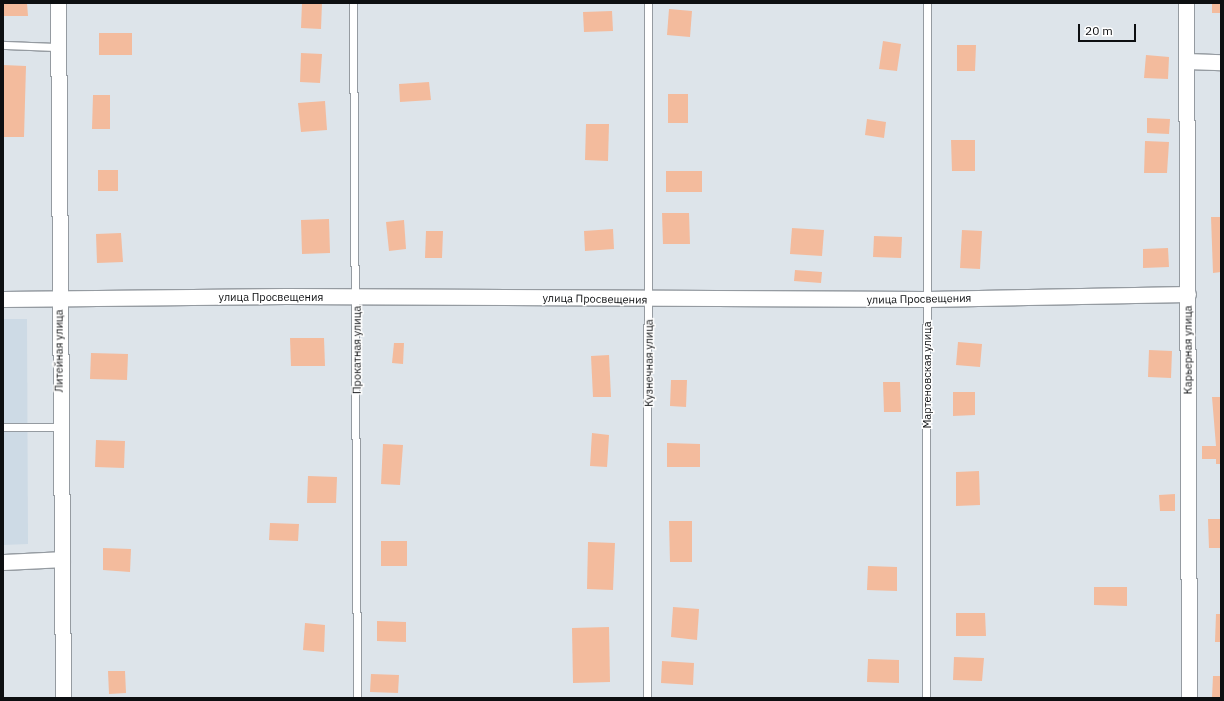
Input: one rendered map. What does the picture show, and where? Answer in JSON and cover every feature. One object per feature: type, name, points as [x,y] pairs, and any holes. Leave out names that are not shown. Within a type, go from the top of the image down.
[{"type":"street","name":"Литейная улица","points":[[58,3],[63,698]]},
{"type":"street","name":"Карьерная улица","points":[[1186,3],[1188,698]]},
{"type":"street","points":[[1187,61],[1221,62]]},
{"type":"street","name":"улица Просвещения","points":[[3,299],[356,297],[650,300],[927,299],[1188,294]]},
{"type":"street","points":[[3,562],[62,560]]},
{"type":"lane","name":"Прокатная улица","points":[[352,3],[356,297],[357,698]]},
{"type":"lane","name":"Кузнечная улица","points":[[647,698],[650,300],[648,3]]},
{"type":"lane","name":"Мартеновская улица","points":[[926,698],[927,3]]},
{"type":"lane","points":[[3,45],[58,47]]},
{"type":"lane","points":[[3,427],[60,428]]},
{"type":"shaded area","points":[[3,319],[27,319],[28,544],[3,545]]},
{"type":"building","points":[[3,3],[27,3],[28,16],[3,16]]},
{"type":"building","points":[[302,3],[322,3],[321,29],[301,28]]},
{"type":"building","points":[[1212,3],[1221,3],[1221,13],[1212,13]]},
{"type":"building","points":[[669,9],[692,11],[690,37],[667,35]]},
{"type":"building","points":[[612,11],[613,31],[584,32],[583,12]]},
{"type":"building","points":[[99,33],[132,33],[132,55],[99,55]]},
{"type":"building","points":[[883,41],[901,44],[897,71],[879,69]]},
{"type":"building","points":[[957,45],[976,45],[975,71],[957,71]]},
{"type":"building","points":[[301,53],[322,54],[320,83],[300,82]]},
{"type":"building","points":[[1146,55],[1169,57],[1168,79],[1144,78]]},
{"type":"building","points":[[3,65],[26,66],[24,137],[3,137]]},
{"type":"building","points":[[429,82],[431,100],[400,102],[399,84]]},
{"type":"building","points":[[668,94],[688,94],[688,123],[668,123]]},
{"type":"building","points":[[93,95],[110,95],[110,129],[92,129]]},
{"type":"building","points":[[325,101],[327,130],[301,132],[298,103]]},
{"type":"building","points":[[1147,118],[1170,119],[1169,134],[1147,133]]},
{"type":"building","points":[[867,119],[886,122],[884,138],[865,135]]},
{"type":"building","points":[[586,124],[609,124],[608,161],[585,160]]},
{"type":"building","points":[[951,140],[975,140],[975,171],[952,171]]},
{"type":"building","points":[[1145,141],[1169,142],[1167,173],[1144,173]]},
{"type":"building","points":[[98,170],[118,170],[118,191],[98,191]]},
{"type":"building","points":[[666,171],[702,171],[702,192],[666,192]]},
{"type":"building","points":[[662,213],[689,213],[690,244],[663,244]]},
{"type":"building","points":[[1211,217],[1221,217],[1221,272],[1213,273]]},
{"type":"building","points":[[329,219],[330,253],[302,254],[301,220]]},
{"type":"building","points":[[404,220],[406,249],[389,251],[386,222]]},
{"type":"building","points":[[792,228],[824,230],[822,256],[790,254]]},
{"type":"building","points":[[613,229],[614,249],[585,251],[584,231]]},
{"type":"building","points":[[962,230],[982,231],[980,269],[960,268]]},
{"type":"building","points":[[426,231],[443,231],[442,258],[425,258]]},
{"type":"building","points":[[121,233],[123,262],[97,263],[96,234]]},
{"type":"building","points":[[874,236],[902,237],[901,258],[873,257]]},
{"type":"building","points":[[1168,248],[1169,267],[1143,268],[1143,249]]},
{"type":"building","points":[[795,270],[822,272],[821,283],[794,281]]},
{"type":"building","points":[[290,338],[324,338],[325,366],[291,366]]},
{"type":"building","points":[[958,342],[982,344],[980,367],[956,365]]},
{"type":"building","points":[[394,343],[404,343],[403,364],[392,363]]},
{"type":"building","points":[[1149,350],[1172,351],[1171,378],[1148,377]]},
{"type":"building","points":[[91,353],[128,354],[127,380],[90,379]]},
{"type":"building","points":[[609,355],[611,397],[593,397],[591,356]]},
{"type":"building","points":[[671,380],[687,380],[686,407],[670,406]]},
{"type":"building","points":[[883,382],[900,382],[901,412],[884,412]]},
{"type":"building","points":[[953,392],[975,392],[975,415],[953,416]]},
{"type":"building","points":[[1212,397],[1221,397],[1221,464],[1216,464],[1216,459],[1202,459],[1202,446],[1216,446]]},
{"type":"building","points":[[592,433],[609,435],[607,467],[590,466]]},
{"type":"building","points":[[96,440],[125,441],[124,468],[95,467]]},
{"type":"building","points":[[667,443],[700,444],[700,467],[667,467]]},
{"type":"building","points":[[383,444],[403,445],[400,485],[381,484]]},
{"type":"building","points":[[979,471],[980,505],[956,506],[956,472]]},
{"type":"building","points":[[308,476],[337,477],[336,503],[307,503]]},
{"type":"building","points":[[1175,494],[1175,511],[1160,511],[1159,495]]},
{"type":"building","points":[[1208,519],[1221,519],[1221,548],[1209,548]]},
{"type":"building","points":[[669,521],[692,521],[692,562],[670,562]]},
{"type":"building","points":[[270,523],[299,524],[298,541],[269,540]]},
{"type":"building","points":[[381,541],[407,541],[407,566],[381,566]]},
{"type":"building","points":[[588,542],[615,543],[613,590],[587,589]]},
{"type":"building","points":[[103,548],[131,549],[130,572],[103,570]]},
{"type":"building","points":[[868,566],[897,567],[897,591],[867,590]]},
{"type":"building","points":[[1094,587],[1127,587],[1127,606],[1094,605]]},
{"type":"building","points":[[673,607],[699,609],[697,640],[671,637]]},
{"type":"building","points":[[956,613],[985,613],[986,636],[956,636]]},
{"type":"building","points":[[1216,614],[1221,614],[1221,642],[1215,642]]},
{"type":"building","points":[[377,621],[406,622],[406,642],[377,641]]},
{"type":"building","points":[[305,623],[325,625],[324,652],[303,650]]},
{"type":"building","points":[[609,627],[610,682],[573,683],[572,628]]},
{"type":"building","points":[[954,657],[984,658],[982,681],[953,680]]},
{"type":"building","points":[[868,659],[899,660],[899,683],[867,682]]},
{"type":"building","points":[[662,661],[694,663],[693,685],[661,683]]},
{"type":"building","points":[[108,671],[125,671],[126,693],[109,694]]},
{"type":"building","points":[[371,674],[399,675],[398,693],[370,692]]},
{"type":"building","points":[[1213,676],[1221,676],[1221,698],[1212,698]]}]
